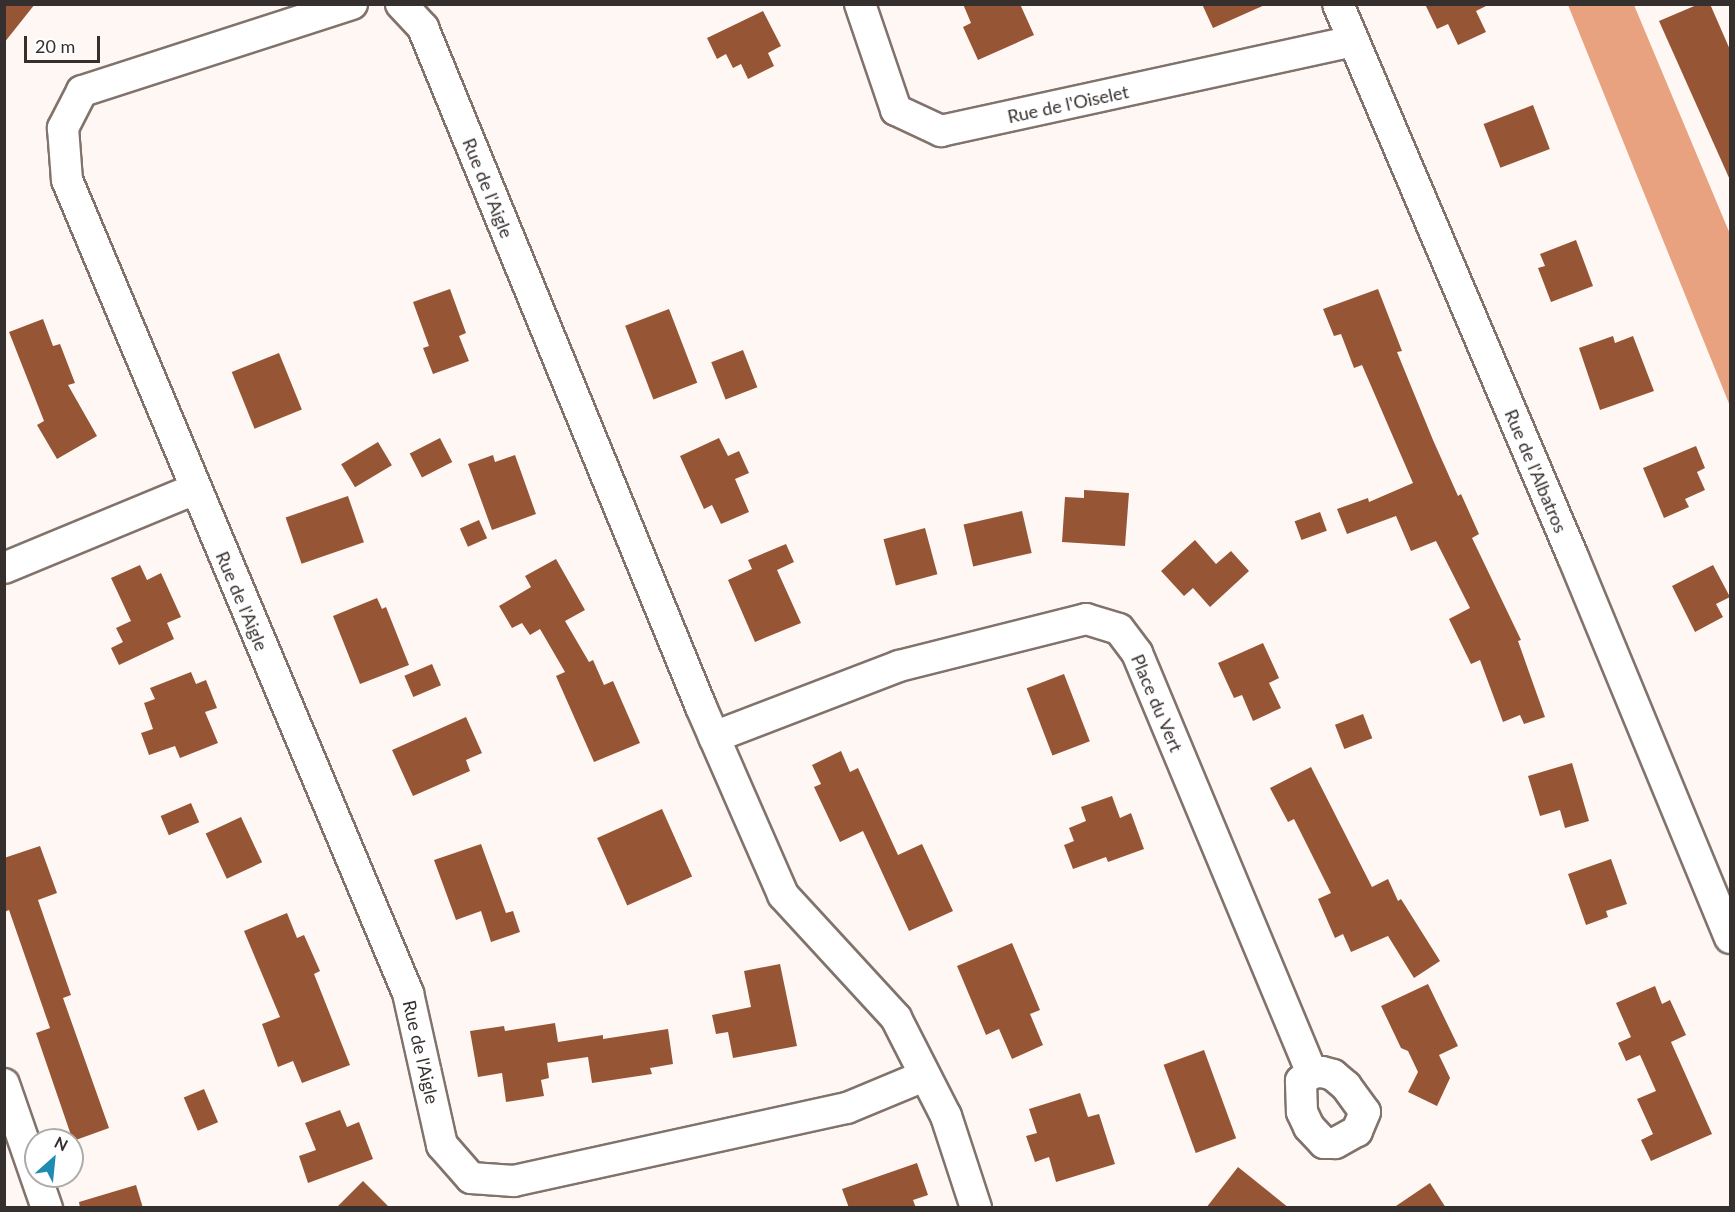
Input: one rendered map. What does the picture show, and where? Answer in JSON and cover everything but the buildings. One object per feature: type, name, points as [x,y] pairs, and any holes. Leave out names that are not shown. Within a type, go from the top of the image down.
[{"type":"street","name":"Rue de l'Aigle","points":[[352,4],[82,91],[63,128],[67,180],[408,993],[442,1145],[471,1179],[514,1181],[847,1108],[924,1076]]},
{"type":"street","name":"Rue de l'Aigle","points":[[401,4],[423,28],[714,737],[783,895],[896,1018],[946,1116],[976,1208]]},
{"type":"street","name":"Rue de l'Oiselet","points":[[860,4],[896,110],[941,131],[1353,41]]},
{"type":"street","name":"Rue de l'Albatros","points":[[1338,4],[1573,557],[1731,938]]},
{"type":"street","points":[[4,568],[195,489]]},
{"type":"street","name":"Place du Vert","points":[[714,737],[899,666],[1086,620],[1119,629],[1137,653],[1312,1073]]},
{"type":"street","points":[[4,1084],[47,1208]]},
{"type":"shaded area","points":[[1568,5],[1634,5],[1730,234],[1730,406]]}]
